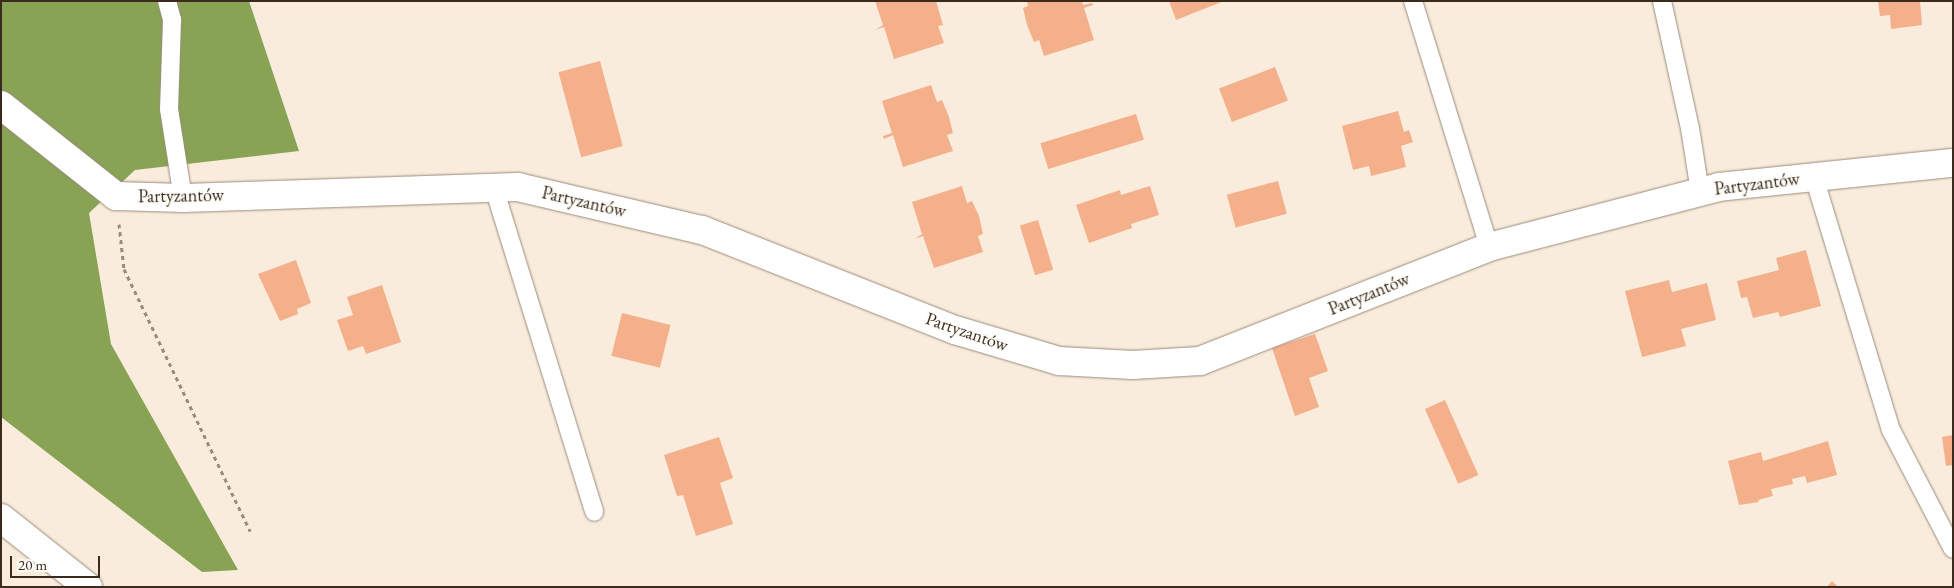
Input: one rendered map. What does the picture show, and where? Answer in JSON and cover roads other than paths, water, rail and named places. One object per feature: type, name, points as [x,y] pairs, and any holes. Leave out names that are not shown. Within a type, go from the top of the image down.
[{"type":"street","name":"Partyzantów","points":[[1,105],[116,196],[183,198],[518,187],[702,230],[955,330],[1059,361],[1133,365],[1200,361],[1489,247],[1700,192],[1814,177],[1953,163]]},
{"type":"street","points":[[1,518],[88,587]]},
{"type":"lane","points":[[167,1],[172,20],[169,109],[183,198]]},
{"type":"lane","points":[[1414,1],[1489,247]]},
{"type":"lane","points":[[1662,1],[1690,128],[1700,192]]},
{"type":"lane","points":[[1814,177],[1891,430],[1953,549]]},
{"type":"lane","points":[[494,188],[594,512]]}]
